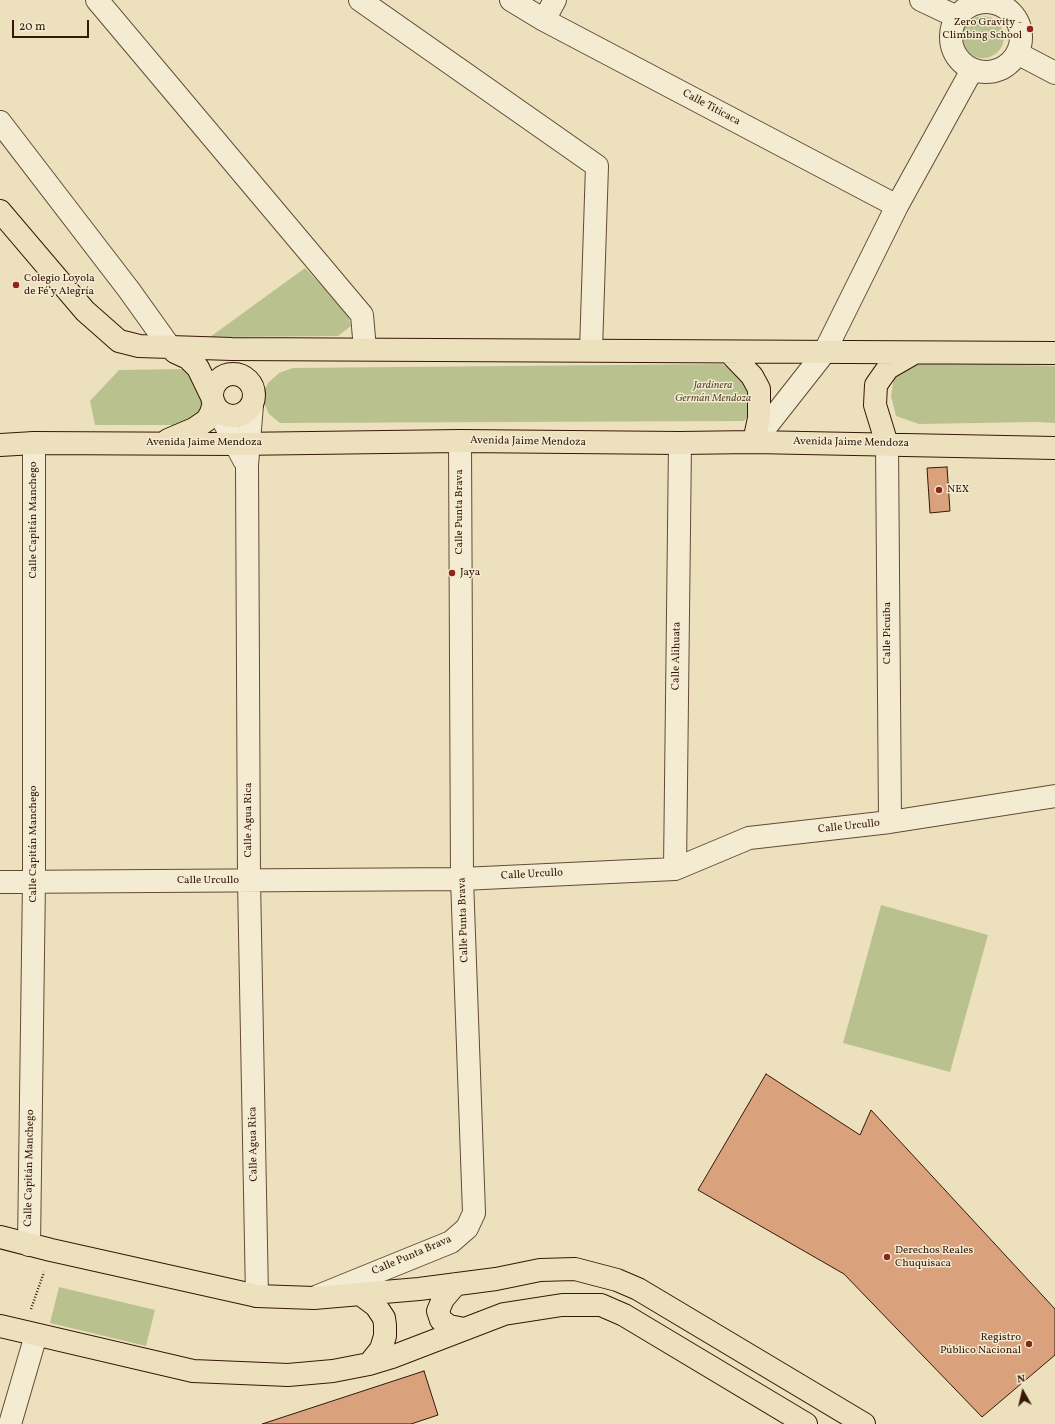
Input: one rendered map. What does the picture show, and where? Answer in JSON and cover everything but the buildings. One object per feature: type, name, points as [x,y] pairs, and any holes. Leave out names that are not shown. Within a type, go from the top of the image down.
[{"type":"main road","points":[[0,211],[85,311],[119,341],[139,346],[168,346],[243,382]]},
{"type":"main road","points":[[168,346],[175,352],[188,358],[198,368],[214,403],[222,413],[235,416],[243,382]]},
{"type":"main road","points":[[160,444],[194,429],[207,420],[214,403],[213,389],[216,383],[243,382],[295,349],[591,350],[824,353],[1055,353]]},
{"type":"main road","points":[[729,352],[752,376],[760,389],[759,418],[754,442]]},
{"type":"main road","points":[[887,444],[875,406],[876,385],[888,368],[915,352]]},
{"type":"main road","name":"Avenida Jaime Mendoza","points":[[0,445],[34,443],[194,444],[240,446],[460,441],[680,443],[754,442],[1055,448]]},
{"type":"main road","points":[[0,1237],[29,1245],[257,1296],[314,1298],[386,1292],[456,1284],[540,1270],[576,1269],[617,1280],[638,1289],[841,1416],[864,1424]]},
{"type":"main road","points":[[456,1284],[443,1299],[438,1311],[441,1320],[449,1326],[464,1329]]},
{"type":"main road","points":[[624,1315],[634,1317],[643,1312],[646,1307],[645,1297],[638,1289]]},
{"type":"main road","points":[[360,1294],[376,1306],[384,1318],[385,1336],[381,1349],[369,1364]]},
{"type":"main road","points":[[0,1326],[29,1334],[193,1370],[288,1375],[333,1371],[369,1364],[392,1357],[504,1314],[562,1305],[601,1305],[624,1315],[806,1424]]},
{"type":"main road","points":[[816,1424],[817,1414],[820,1410],[828,1406],[841,1416]]},
{"type":"street","points":[[97,0],[362,315],[365,349]]},
{"type":"street","points":[[360,0],[597,166],[591,350]]},
{"type":"street","name":"Calle Titicaca","points":[[511,0],[544,20],[897,206]]},
{"type":"street","points":[[544,20],[554,0]]},
{"type":"street","points":[[921,0],[957,17]]},
{"type":"street","points":[[984,2],[1007,4],[1018,23],[1021,43],[1018,53],[1011,62],[1003,68],[993,72],[972,70],[963,65],[956,57],[950,37],[952,27],[957,17],[964,9],[984,2]]},
{"type":"street","points":[[1018,53],[1055,73]]},
{"type":"street","points":[[754,442],[824,353],[897,206],[972,70]]},
{"type":"street","points":[[0,122],[128,290],[168,346]]},
{"type":"street","name":"Calle Agua Rica","points":[[243,382],[240,446],[257,1296]]},
{"type":"street","name":"Calle Agua Rica","points":[[214,403],[240,446]]},
{"type":"street","name":"Calle Punta Brava","points":[[314,1298],[451,1242],[467,1228],[474,1212],[462,879],[460,441]]},
{"type":"street","name":"Calle Capitán Manchego","points":[[29,1245],[34,881],[34,443]]},
{"type":"street","name":"Calle Alihuata","points":[[675,869],[680,443]]},
{"type":"street","name":"Calle Picuiba","points":[[887,444],[890,822]]},
{"type":"street","name":"Calle Urcullo","points":[[0,882],[462,879],[675,869],[749,838],[890,822],[1055,796]]},
{"type":"street","points":[[402,1261],[398,1273],[401,1281],[419,1289]]},
{"type":"street","points":[[384,1318],[386,1292],[390,1279],[402,1261]]},
{"type":"street","points":[[10,1424],[29,1334]]},
{"type":"path","points":[[29,1334],[51,1250]]},
{"type":"green space","points":[[979,16],[987,16],[995,19],[1001,25],[1004,37],[1001,49],[995,55],[987,58],[979,58],[971,55],[965,49],[962,41],[962,33],[965,25],[971,19]]},
{"type":"green space","points":[[305,268],[347,312],[351,326],[338,336],[210,337]]},
{"type":"green space","points":[[928,362],[1055,366],[1055,423],[919,424],[896,416],[891,396],[894,377],[908,366]]},
{"type":"green space","name":"Jardinera Germán Mendoza","points":[[722,364],[740,375],[751,388],[753,409],[744,421],[280,423],[269,414],[265,405],[264,392],[268,383],[279,373],[293,368]]},
{"type":"green space","points":[[184,369],[200,380],[204,407],[197,417],[185,425],[95,425],[90,401],[119,370]]},
{"type":"green space","points":[[881,905],[988,935],[950,1072],[843,1043]]},
{"type":"green space","points":[[59,1287],[155,1310],[146,1346],[50,1323]]},
{"type":"place","name":"Zero Gravity - Climbing School","points":[[1030,29]]},
{"type":"place","name":"Colegio Loyola de Fé y Alegría","points":[[16,285]]},
{"type":"place","name":"NEX","points":[[939,490]]},
{"type":"place","name":"Jaya","points":[[452,573]]},
{"type":"place","name":"Derechos Reales Chuquisaca","points":[[887,1257]]},
{"type":"place","name":"Registro Público Nacional","points":[[1029,1344]]}]
